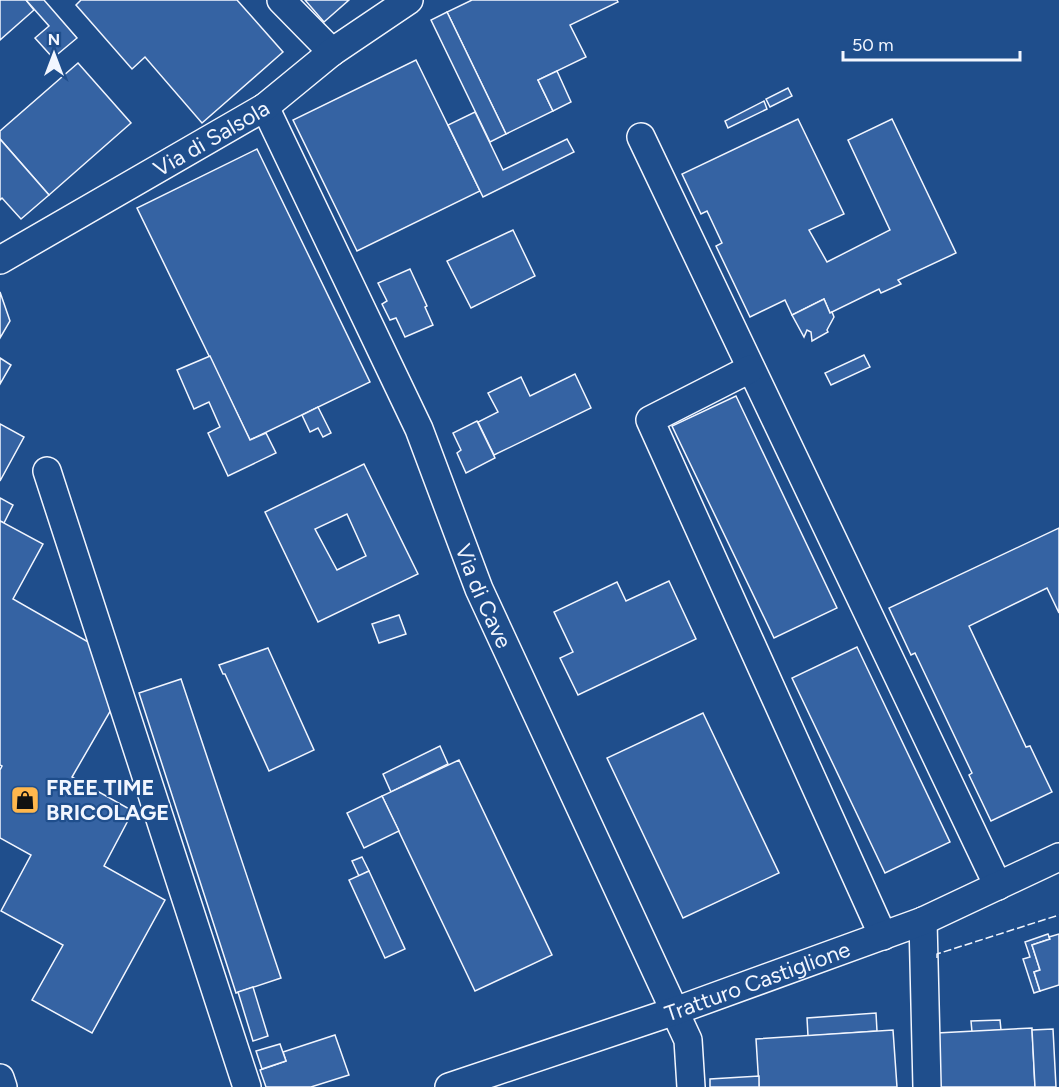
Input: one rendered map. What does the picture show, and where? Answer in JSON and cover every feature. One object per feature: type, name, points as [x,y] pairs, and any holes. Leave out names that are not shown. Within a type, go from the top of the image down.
[{"type":"street","points":[[281,0],[332,52]]},
{"type":"street","name":"Via di Salsola","points":[[1,258],[265,106],[332,52],[409,0]]},
{"type":"street","name":"Via di Cave","points":[[265,106],[419,429],[479,589],[688,1040],[691,1087]]},
{"type":"street","points":[[641,137],[998,886]]},
{"type":"street","points":[[750,369],[650,420],[883,936]]},
{"type":"street","points":[[48,471],[247,1087]]},
{"type":"street","name":"Tratturo Castiglione","points":[[449,1087],[675,1011],[923,921],[1059,857]]},
{"type":"street","points":[[923,921],[927,1087]]},
{"type":"street","points":[[0,1078],[3,1087]]},
{"type":"building","points":[[0,0],[26,0],[34,10],[0,40]]},
{"type":"building","points":[[26,0],[44,0],[77,38],[53,58],[35,38],[49,26]]},
{"type":"building","points":[[81,0],[237,0],[283,52],[202,123],[145,57],[132,69],[76,5]]},
{"type":"building","points":[[305,0],[349,0],[324,22]]},
{"type":"building","points":[[472,0],[617,0],[618,2],[570,25],[586,57],[538,80],[553,111],[506,134],[447,12]]},
{"type":"building","points":[[447,12],[506,134],[490,142],[431,20]]},
{"type":"building","points":[[416,60],[480,191],[357,251],[293,120]]},
{"type":"building","points":[[78,63],[131,123],[49,195],[0,139],[0,131]]},
{"type":"building","points":[[557,71],[571,102],[553,111],[538,80]]},
{"type":"building","points":[[788,88],[792,96],[770,107],[766,99]]},
{"type":"building","points":[[764,101],[767,109],[728,128],[725,121]]},
{"type":"building","points":[[475,112],[503,170],[567,139],[574,152],[483,197],[448,125]]},
{"type":"building","points":[[798,119],[844,214],[809,230],[827,262],[890,230],[848,140],[892,119],[956,253],[898,280],[901,284],[881,293],[879,289],[830,313],[824,299],[792,315],[785,300],[750,317],[716,246],[722,243],[707,211],[701,214],[682,174]]},
{"type":"building","points":[[0,139],[49,195],[21,219],[2,198],[0,200]]},
{"type":"building","points":[[257,149],[370,382],[250,440],[137,208]]},
{"type":"building","points":[[513,230],[535,276],[471,308],[447,261]]},
{"type":"building","points":[[410,269],[433,325],[405,337],[396,318],[390,320],[382,304],[387,301],[378,283]]},
{"type":"building","points":[[0,292],[10,321],[0,338]]},
{"type":"building","points":[[824,299],[834,317],[828,332],[812,341],[811,332],[807,330],[804,337],[792,315]]},
{"type":"building","points":[[864,355],[870,367],[831,385],[825,373]]},
{"type":"building","points":[[210,356],[250,440],[266,433],[276,453],[228,476],[208,433],[220,427],[209,402],[194,409],[177,370]]},
{"type":"building","points":[[0,358],[11,365],[0,384]]},
{"type":"building","points":[[575,374],[591,408],[494,455],[478,422],[498,412],[488,393],[521,377],[530,396]]},
{"type":"building","points":[[736,396],[837,608],[774,638],[672,426]]},
{"type":"building","points":[[318,407],[331,433],[323,437],[318,428],[310,432],[302,415]]},
{"type":"building","points":[[477,421],[495,458],[466,473],[457,453],[461,450],[453,433]]},
{"type":"building","points":[[0,424],[24,437],[0,481]]},
{"type":"building","points":[[364,464],[418,574],[318,622],[265,512]],"holes":[[[347,514],[366,556],[337,570],[315,529]]]},
{"type":"building","points":[[0,498],[13,505],[4,523],[0,521]]},
{"type":"building","points":[[0,521],[43,544],[13,599],[97,647],[115,703],[72,777],[133,811],[104,866],[165,900],[92,1033],[32,1000],[63,945],[1,911],[31,855],[0,838],[0,770],[2,766],[0,765]]},
{"type":"building","points":[[1059,528],[1059,613],[1047,588],[969,626],[1026,747],[1030,746],[1052,792],[991,821],[969,775],[972,773],[915,653],[911,655],[889,608]]},
{"type":"building","points":[[669,581],[696,639],[578,695],[560,658],[573,652],[554,612],[617,582],[626,601]]},
{"type":"building","points":[[399,615],[406,634],[379,643],[372,624]]},
{"type":"building","points":[[857,647],[950,842],[885,873],[792,678]]},
{"type":"building","points":[[268,648],[314,750],[269,771],[219,665]]},
{"type":"building","points":[[181,679],[281,978],[236,993],[139,693]]},
{"type":"building","points":[[703,713],[779,873],[683,918],[607,758]]},
{"type":"building","points":[[440,746],[448,764],[391,792],[383,774]]},
{"type":"building","points":[[459,760],[552,955],[475,991],[382,796]]},
{"type":"building","points":[[382,796],[399,831],[364,848],[347,813]]},
{"type":"building","points":[[362,857],[369,871],[359,876],[352,861]]},
{"type":"building","points":[[369,871],[405,949],[385,958],[349,880]]},
{"type":"building","points":[[1048,934],[1050,939],[1032,945],[1040,970],[1034,972],[1040,991],[1034,993],[1023,959],[1030,957],[1025,942]]},
{"type":"building","points":[[1059,934],[1059,985],[1040,991],[1034,972],[1040,970],[1032,945]]},
{"type":"building","points":[[253,987],[268,1036],[253,1041],[238,992]]},
{"type":"building","points":[[876,1013],[877,1031],[808,1036],[807,1018]]},
{"type":"building","points":[[1000,1020],[1001,1030],[972,1032],[971,1021]]},
{"type":"building","points":[[1032,1028],[1035,1087],[939,1087],[937,1033]]},
{"type":"building","points":[[1053,1029],[1056,1087],[1035,1087],[1032,1030]]},
{"type":"building","points":[[893,1030],[897,1087],[759,1087],[756,1039]]},
{"type":"building","points":[[335,1035],[349,1075],[311,1087],[266,1087],[260,1070],[286,1061],[283,1052]]},
{"type":"building","points":[[280,1044],[286,1061],[262,1069],[256,1051]]},
{"type":"building","points":[[759,1076],[759,1087],[710,1087],[710,1079]]},
{"type":"fence","points":[[937,958],[937,954],[1059,915]]},
{"type":"place","name":"FREE TIME BRICOLAGE","points":[[25,800]]}]
